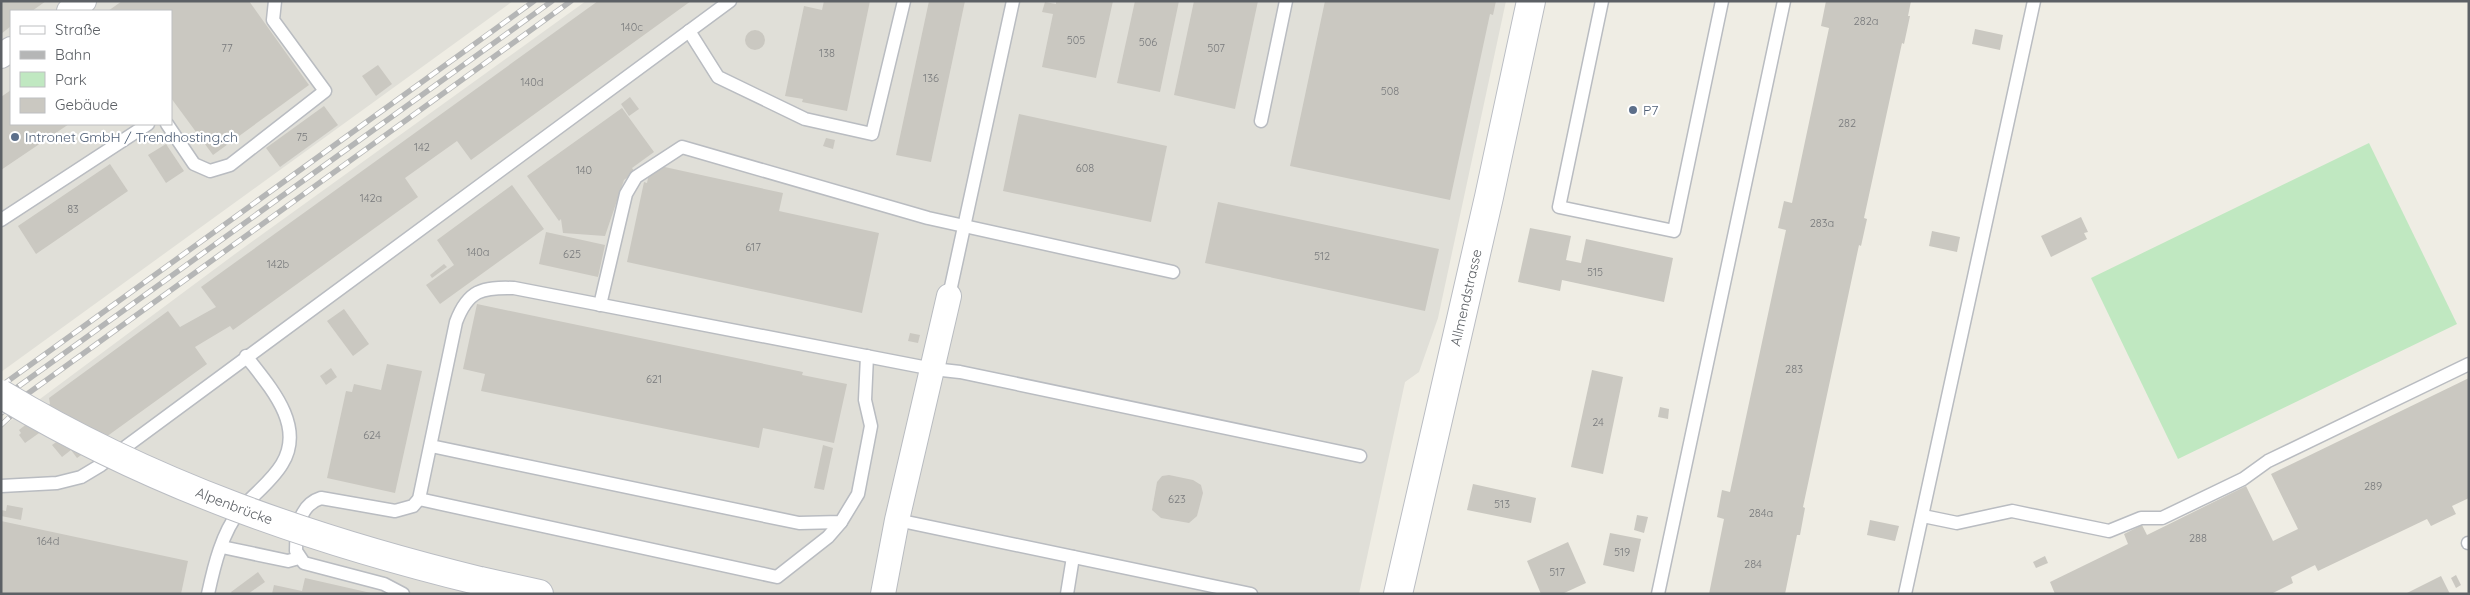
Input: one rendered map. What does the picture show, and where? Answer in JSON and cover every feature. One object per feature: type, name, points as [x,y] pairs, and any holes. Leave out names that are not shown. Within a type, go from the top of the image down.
[{"type":"main road","name":"Allmendstrasse","points":[[1398,594],[1489,198],[1531,1]]},
{"type":"main road","name":"Alpenbrücke","points":[[1,394],[112,454],[226,505],[372,553],[539,594]]},
{"type":"street","points":[[70,10],[84,1]]},
{"type":"street","points":[[884,594],[897,520],[949,296]]},
{"type":"lane","points":[[167,125],[194,164],[210,171],[230,165],[325,91],[273,20],[275,1]]},
{"type":"lane","points":[[1,486],[57,483],[81,477],[730,1]]},
{"type":"lane","points":[[688,31],[718,76],[804,119],[872,134],[904,1]]},
{"type":"lane","points":[[949,296],[1013,1]]},
{"type":"lane","points":[[1260,121],[1286,1]]},
{"type":"lane","points":[[1602,1],[1559,206],[1674,231],[1722,1]]},
{"type":"lane","points":[[1658,594],[1784,1]]},
{"type":"lane","points":[[1906,594],[2034,1]]},
{"type":"lane","points":[[1,220],[146,125]]},
{"type":"lane","points":[[600,304],[626,194],[636,177],[682,147],[928,218],[1174,272]]},
{"type":"lane","points":[[402,594],[384,584],[304,563],[299,558],[296,539],[302,511],[312,501],[321,498],[332,498],[396,511],[413,506],[419,499],[456,322],[467,300],[485,288],[514,288],[933,369],[960,372],[1360,456]]},
{"type":"lane","points":[[208,594],[222,547],[240,510],[282,464],[291,438],[284,410],[246,356]]},
{"type":"lane","points":[[419,499],[777,577],[828,537],[842,522],[858,494],[871,426],[865,400],[867,356]]},
{"type":"lane","points":[[1923,516],[1958,523],[2012,511],[2109,531],[2142,518],[2162,518],[2243,479],[2268,461],[2469,364]]},
{"type":"lane","points":[[431,446],[799,523],[842,522]]},
{"type":"lane","points":[[897,520],[1251,594]]},
{"type":"lane","points":[[222,547],[288,561],[299,558]]},
{"type":"lane","points":[[1067,594],[1073,557]]},
{"type":"shaded area","points":[[1,1],[513,1],[1,372]]},
{"type":"shaded area","points":[[586,1],[1506,1],[1438,318],[1419,372],[1405,382],[1359,594],[1,594],[1,428],[235,254]]},
{"type":"green space","points":[[2369,143],[2457,324],[2178,459],[2091,278]]},
{"type":"building","points":[[1,1],[46,1],[33,10],[10,10],[10,27],[1,34]]},
{"type":"building","points":[[122,1],[249,1],[309,85],[213,155],[172,99],[172,10],[109,10]]},
{"type":"building","points":[[598,1],[691,1],[471,160],[457,141],[405,178],[418,197],[233,330],[230,326],[195,347],[207,364],[77,458],[71,450],[62,457],[52,445],[62,438],[42,410],[50,404],[49,398],[168,311],[180,327],[216,307],[201,287]]},
{"type":"building","points":[[824,1],[870,1],[847,111],[802,102],[803,99],[785,96],[804,6],[822,10]]},
{"type":"building","points":[[929,1],[965,1],[931,162],[896,155]]},
{"type":"building","points":[[1056,1],[1113,1],[1096,78],[1042,67],[1053,14],[1042,12],[1045,2],[1056,4]]},
{"type":"building","points":[[1135,1],[1179,1],[1160,92],[1117,83]]},
{"type":"building","points":[[1194,1],[1258,1],[1235,109],[1174,95]]},
{"type":"building","points":[[1325,1],[1496,1],[1493,15],[1490,14],[1450,200],[1290,166]]},
{"type":"building","points":[[1826,1],[1911,1],[1908,16],[1910,16],[1904,44],[1902,43],[1864,218],[1867,219],[1861,246],[1859,245],[1803,507],[1805,508],[1800,535],[1797,535],[1785,594],[1709,594],[1724,519],[1717,517],[1722,490],[1730,492],[1786,230],[1778,228],[1784,201],[1792,203],[1829,28],[1821,26]]},
{"type":"building","points":[[1975,29],[2003,35],[2000,50],[1972,44]]},
{"type":"building","points":[[755,30],[762,33],[765,40],[762,47],[755,50],[748,47],[745,40],[748,33]]},
{"type":"building","points":[[378,65],[392,84],[376,96],[362,76]]},
{"type":"building","points":[[10,91],[10,125],[68,125],[1,170],[1,97]]},
{"type":"building","points":[[630,97],[639,109],[629,116],[621,104]]},
{"type":"building","points":[[324,106],[338,125],[280,167],[266,148]]},
{"type":"building","points":[[622,108],[654,152],[632,168],[635,172],[624,180],[605,236],[563,233],[561,219],[559,221],[527,176]]},
{"type":"building","points":[[1019,114],[1167,146],[1151,222],[1003,191]]},
{"type":"building","points":[[826,138],[835,140],[833,149],[823,146]]},
{"type":"building","points":[[166,144],[184,171],[166,183],[148,155]]},
{"type":"building","points":[[110,164],[128,191],[36,254],[18,226]]},
{"type":"building","points":[[651,164],[783,193],[779,211],[879,233],[862,313],[627,262],[644,182],[647,183]]},
{"type":"building","points":[[512,185],[544,229],[440,304],[426,285],[454,265],[437,240]]},
{"type":"building","points":[[1218,202],[1439,249],[1425,311],[1205,263]]},
{"type":"building","points":[[2081,217],[2088,232],[2084,233],[2087,239],[2051,257],[2041,236]]},
{"type":"building","points":[[1530,228],[1571,236],[1566,260],[1581,263],[1586,239],[1673,258],[1664,302],[1562,280],[1560,291],[1518,282]]},
{"type":"building","points":[[1932,231],[1960,237],[1957,252],[1929,246]]},
{"type":"building","points":[[546,232],[605,245],[598,277],[539,264]]},
{"type":"building","points":[[444,264],[447,267],[432,278],[430,275]]},
{"type":"building","points":[[477,304],[803,372],[802,375],[847,384],[834,443],[763,428],[759,448],[481,391],[485,374],[463,369]]},
{"type":"building","points":[[344,309],[369,344],[353,356],[327,321]]},
{"type":"building","points":[[910,333],[920,335],[918,343],[908,341]]},
{"type":"building","points":[[387,364],[422,371],[395,493],[327,478],[346,391],[352,392],[354,384],[381,390]]},
{"type":"building","points":[[331,368],[337,377],[326,385],[320,376]]},
{"type":"building","points":[[1592,370],[1623,377],[1603,474],[1571,467]]},
{"type":"building","points":[[2469,378],[2469,498],[2452,506],[2456,514],[2431,526],[2427,519],[2318,571],[2315,565],[2291,577],[2293,583],[2271,594],[2055,594],[2050,582],[2128,544],[2124,534],[2142,525],[2147,535],[2246,486],[2273,541],[2298,529],[2271,474]]},
{"type":"building","points":[[1660,407],[1669,409],[1668,419],[1658,417]]},
{"type":"building","points":[[33,419],[42,431],[25,443],[19,435],[21,433],[19,430]]},
{"type":"building","points":[[823,445],[833,448],[824,490],[814,488]]},
{"type":"building","points":[[1169,475],[1193,480],[1201,485],[1203,493],[1197,516],[1189,523],[1161,518],[1152,510],[1157,482],[1162,476]]},
{"type":"building","points":[[1473,484],[1536,498],[1531,523],[1467,510]]},
{"type":"building","points":[[7,505],[23,508],[21,520],[1,516],[1,510],[6,511]]},
{"type":"building","points":[[1637,515],[1648,517],[1644,533],[1634,530]]},
{"type":"building","points":[[1870,520],[1899,526],[1895,541],[1867,535]]},
{"type":"building","points":[[1,521],[188,561],[181,594],[1,594]]},
{"type":"building","points":[[1610,533],[1641,539],[1634,572],[1603,565]]},
{"type":"building","points":[[1568,542],[1586,583],[1562,594],[1541,594],[1527,561]]},
{"type":"building","points":[[2045,556],[2048,563],[2036,568],[2033,562]]},
{"type":"building","points":[[258,572],[265,582],[248,594],[232,594],[231,592]]},
{"type":"building","points":[[2456,575],[2461,585],[2456,588],[2451,578]]},
{"type":"building","points":[[2441,576],[2450,594],[2405,594]]},
{"type":"building","points":[[305,578],[371,594],[272,594],[274,585],[302,591]]},
{"type":"railway","points":[[1,386],[534,1]]},
{"type":"railway","points":[[1,399],[552,1]]},
{"type":"railway","points":[[1,413],[571,1]]},
{"type":"railway","points":[[1,425],[23,405]]},
{"type":"place","name":"P7","points":[[1633,110]]},
{"type":"place","name":"Intronet GmbH / Trendhosting.ch","points":[[15,137]]}]
